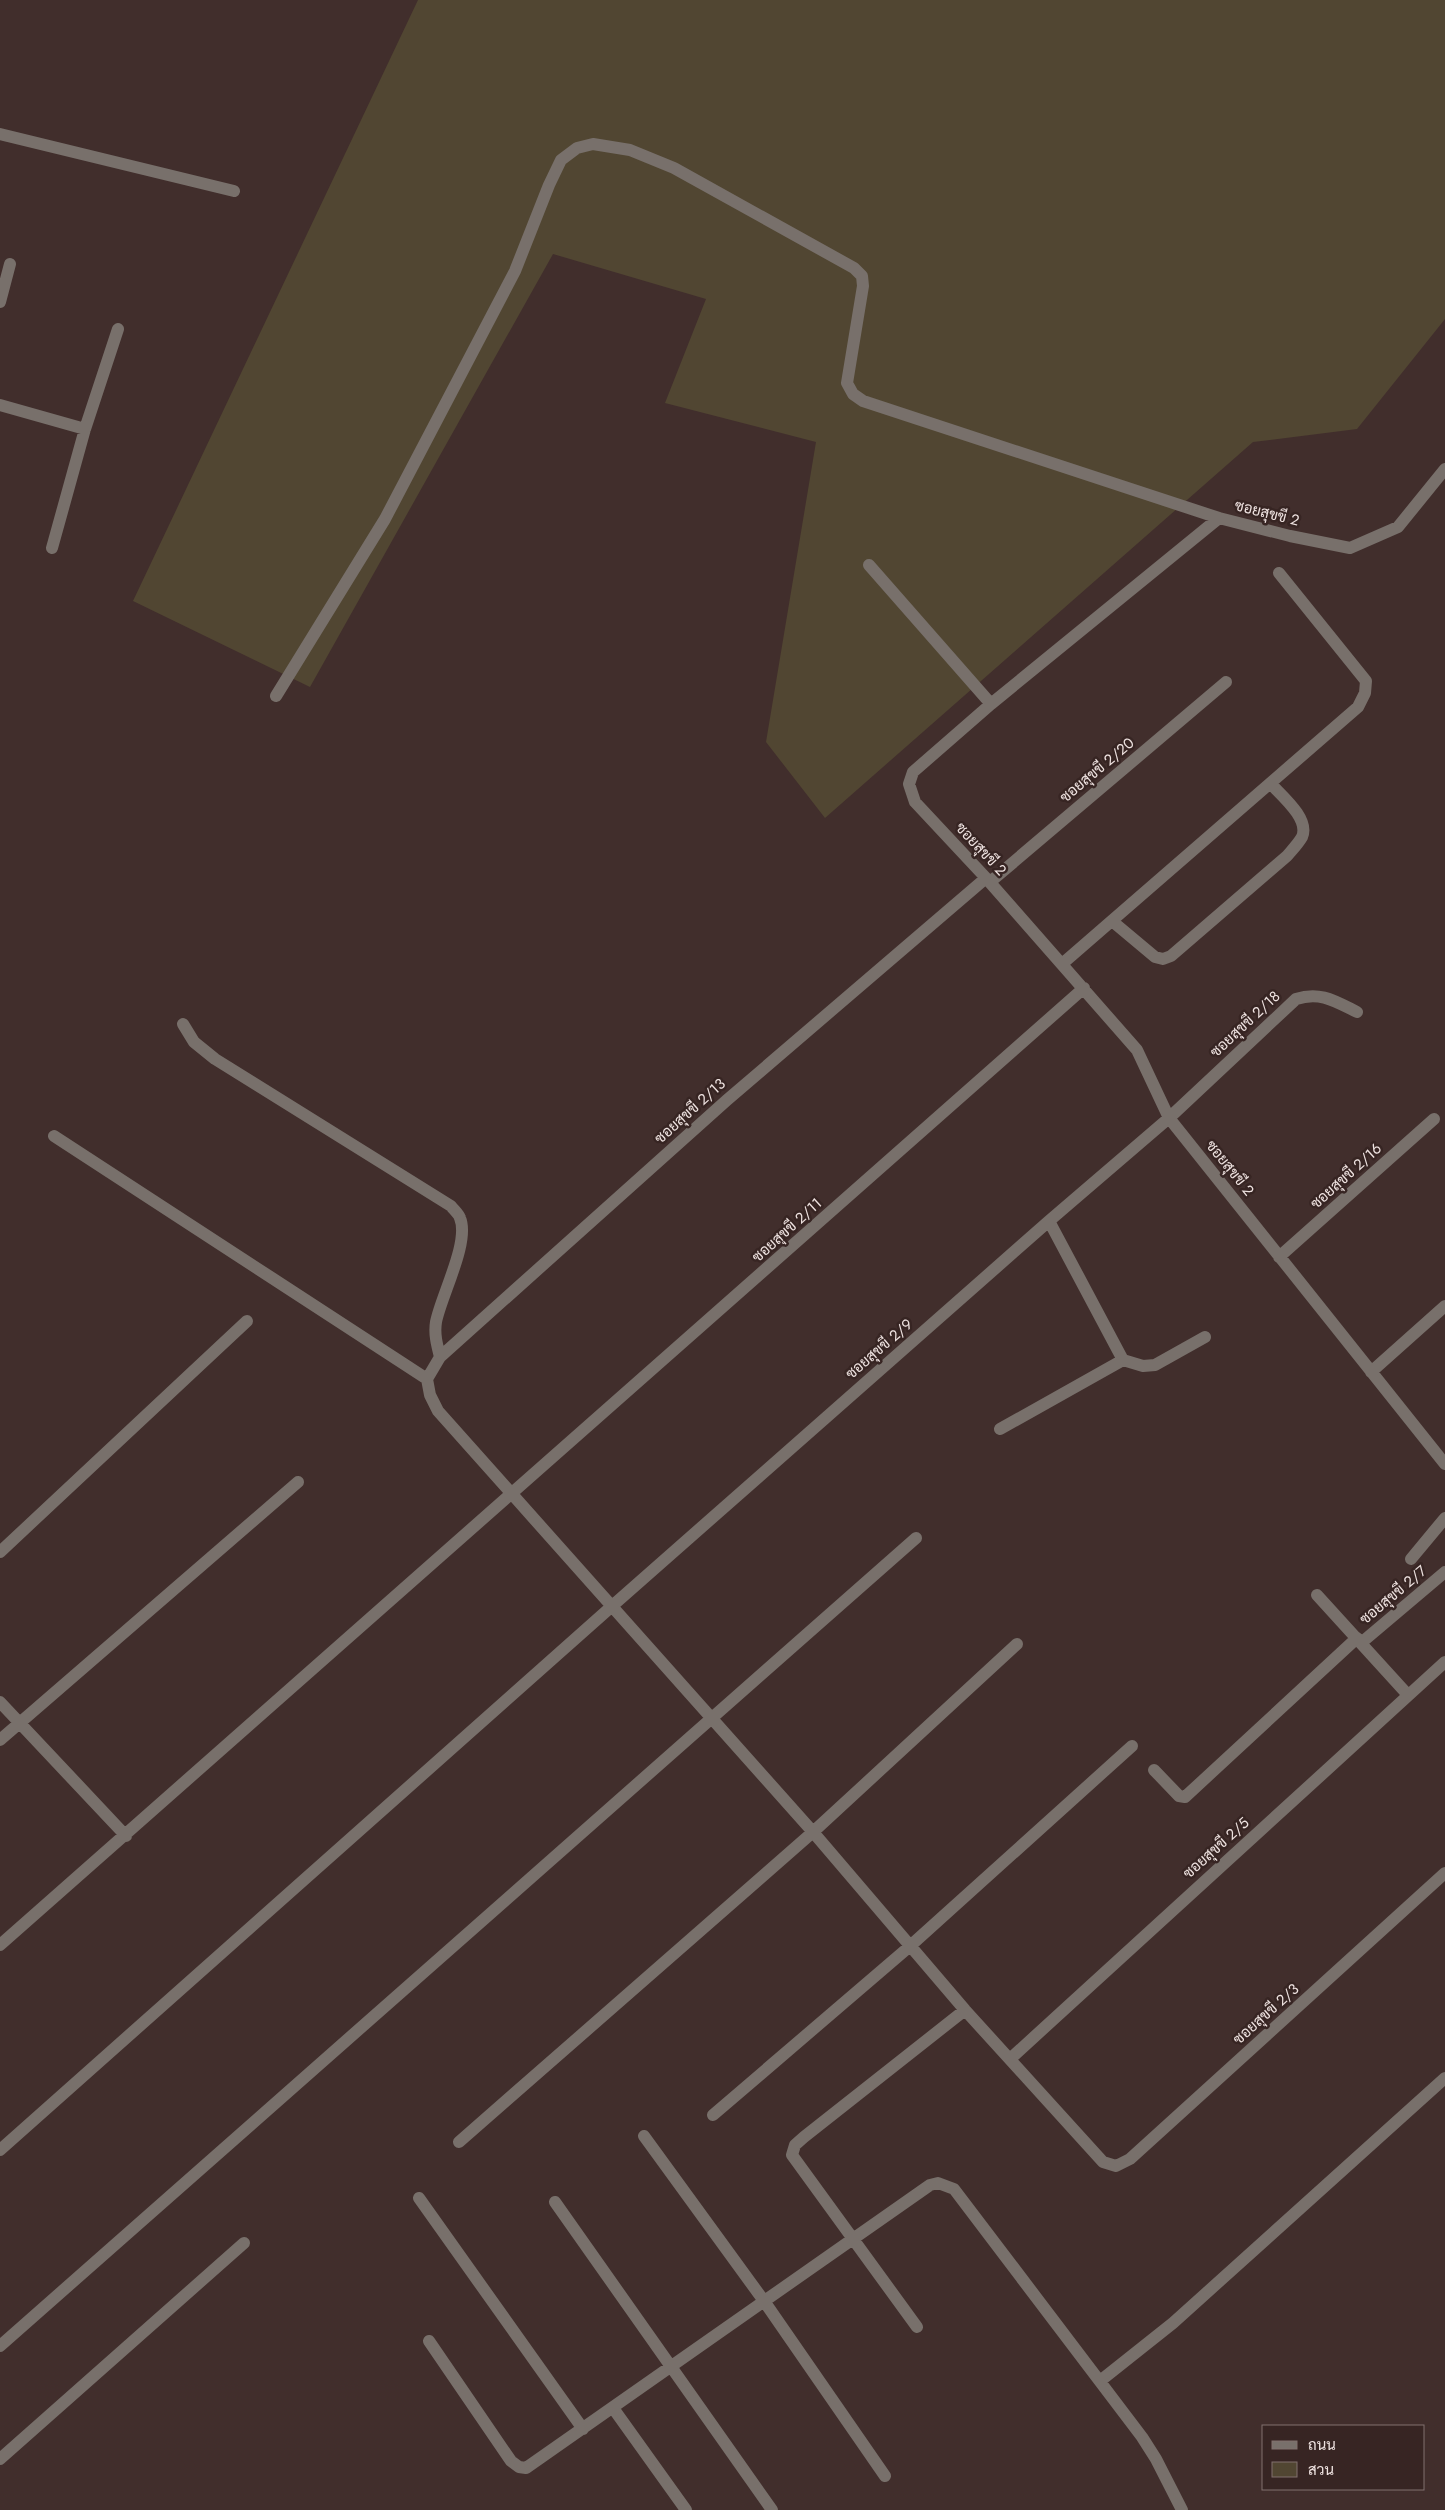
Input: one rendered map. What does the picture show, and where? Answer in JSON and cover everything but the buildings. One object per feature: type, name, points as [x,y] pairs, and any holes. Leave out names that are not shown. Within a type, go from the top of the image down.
[{"type":"street","points":[[0,134],[234,191]]},
{"type":"street","points":[[276,696],[380,526],[472,355],[515,271],[549,185],[561,160],[577,148],[593,144],[630,150],[674,168],[854,268],[862,276],[863,286],[847,383],[853,394],[862,401],[1219,518]]},
{"type":"street","points":[[0,302],[10,264]]},
{"type":"street","points":[[52,548],[85,429],[118,329]]},
{"type":"street","points":[[0,405],[85,429]]},
{"type":"street","name":"ซอยสุขขี 2","points":[[1445,469],[1398,527],[1350,548],[1290,536],[1219,518],[991,704],[913,772],[909,784],[915,802],[988,880],[1137,1050],[1169,1118],[1445,1464]]},
{"type":"street","points":[[869,565],[991,704]]},
{"type":"street","points":[[1062,964],[1271,784],[1358,706],[1365,693],[1366,681],[1279,573]]},
{"type":"street","name":"ซอยสุขขี 2/20","points":[[988,880],[1226,682]]},
{"type":"street","points":[[1112,921],[1155,957],[1163,959],[1171,956],[1287,856],[1302,837],[1304,829],[1302,821],[1271,784]]},
{"type":"street","name":"ซอยสุขขี 2/13","points":[[426,1379],[440,1356],[727,1100],[988,880]]},
{"type":"street","name":"ซอยสุขขี 2/11","points":[[0,1945],[126,1836],[1084,988]]},
{"type":"street","name":"ซอยสุขขี 2/18","points":[[1169,1118],[1296,999],[1308,995],[1323,996],[1356,1012]]},
{"type":"street","points":[[183,1024],[194,1042],[215,1059],[451,1206],[460,1217],[463,1230],[458,1253],[436,1321],[435,1333],[440,1356]]},
{"type":"street","name":"ซอยสุขขี 2/9","points":[[0,2150],[1048,1221],[1169,1118]]},
{"type":"street","name":"ซอยสุขขี 2/16","points":[[1280,1257],[1434,1119]]},
{"type":"street","points":[[54,1136],[426,1379],[430,1395],[438,1411],[511,1496],[812,1832],[909,1947],[1010,2059]]},
{"type":"street","points":[[1048,1221],[1123,1360],[1143,1366],[1155,1365],[1205,1337]]},
{"type":"street","points":[[1371,1372],[1445,1306]]},
{"type":"street","points":[[0,1552],[247,1320]]},
{"type":"street","points":[[1000,1429],[1123,1360]]},
{"type":"street","points":[[0,1740],[298,1482]]},
{"type":"street","points":[[1411,1559],[1445,1518]]},
{"type":"street","points":[[0,2346],[712,1720],[916,1538]]},
{"type":"street","name":"ซอยสุขขี 2/7","points":[[1154,1770],[1179,1796],[1185,1797],[1359,1640],[1445,1572]]},
{"type":"street","points":[[1317,1595],[1408,1695]]},
{"type":"street","points":[[459,2142],[812,1832],[1017,1644]]},
{"type":"street","name":"ซอยสุขขี 2/5","points":[[1010,2059],[1445,1662]]},
{"type":"street","points":[[0,1702],[18,1724],[126,1836]]},
{"type":"street","points":[[713,2115],[909,1947],[1132,1746]]},
{"type":"street","name":"ซอยสุขขี 2/3","points":[[1010,2059],[1103,2162],[1116,2166],[1130,2160],[1445,1873]]},
{"type":"street","points":[[918,2327],[792,2155],[795,2145],[965,2010]]},
{"type":"street","points":[[1100,2380],[1181,2316],[1445,2078]]},
{"type":"street","points":[[644,2136],[764,2301],[885,2476]]},
{"type":"street","points":[[429,2341],[511,2461],[519,2467],[526,2468],[533,2465],[930,2185],[938,2183],[954,2190],[1100,2380],[1156,2459],[1182,2510]]},
{"type":"street","points":[[419,2198],[583,2429]]},
{"type":"street","points":[[555,2202],[772,2510]]},
{"type":"street","points":[[0,2459],[244,2242]]},
{"type":"street","points":[[614,2408],[686,2510]]},
{"type":"green space","points":[[418,0],[1445,0],[1445,319],[1357,429],[1253,442],[825,818],[766,742],[816,442],[665,403],[706,299],[553,254],[310,687],[133,601]]}]
